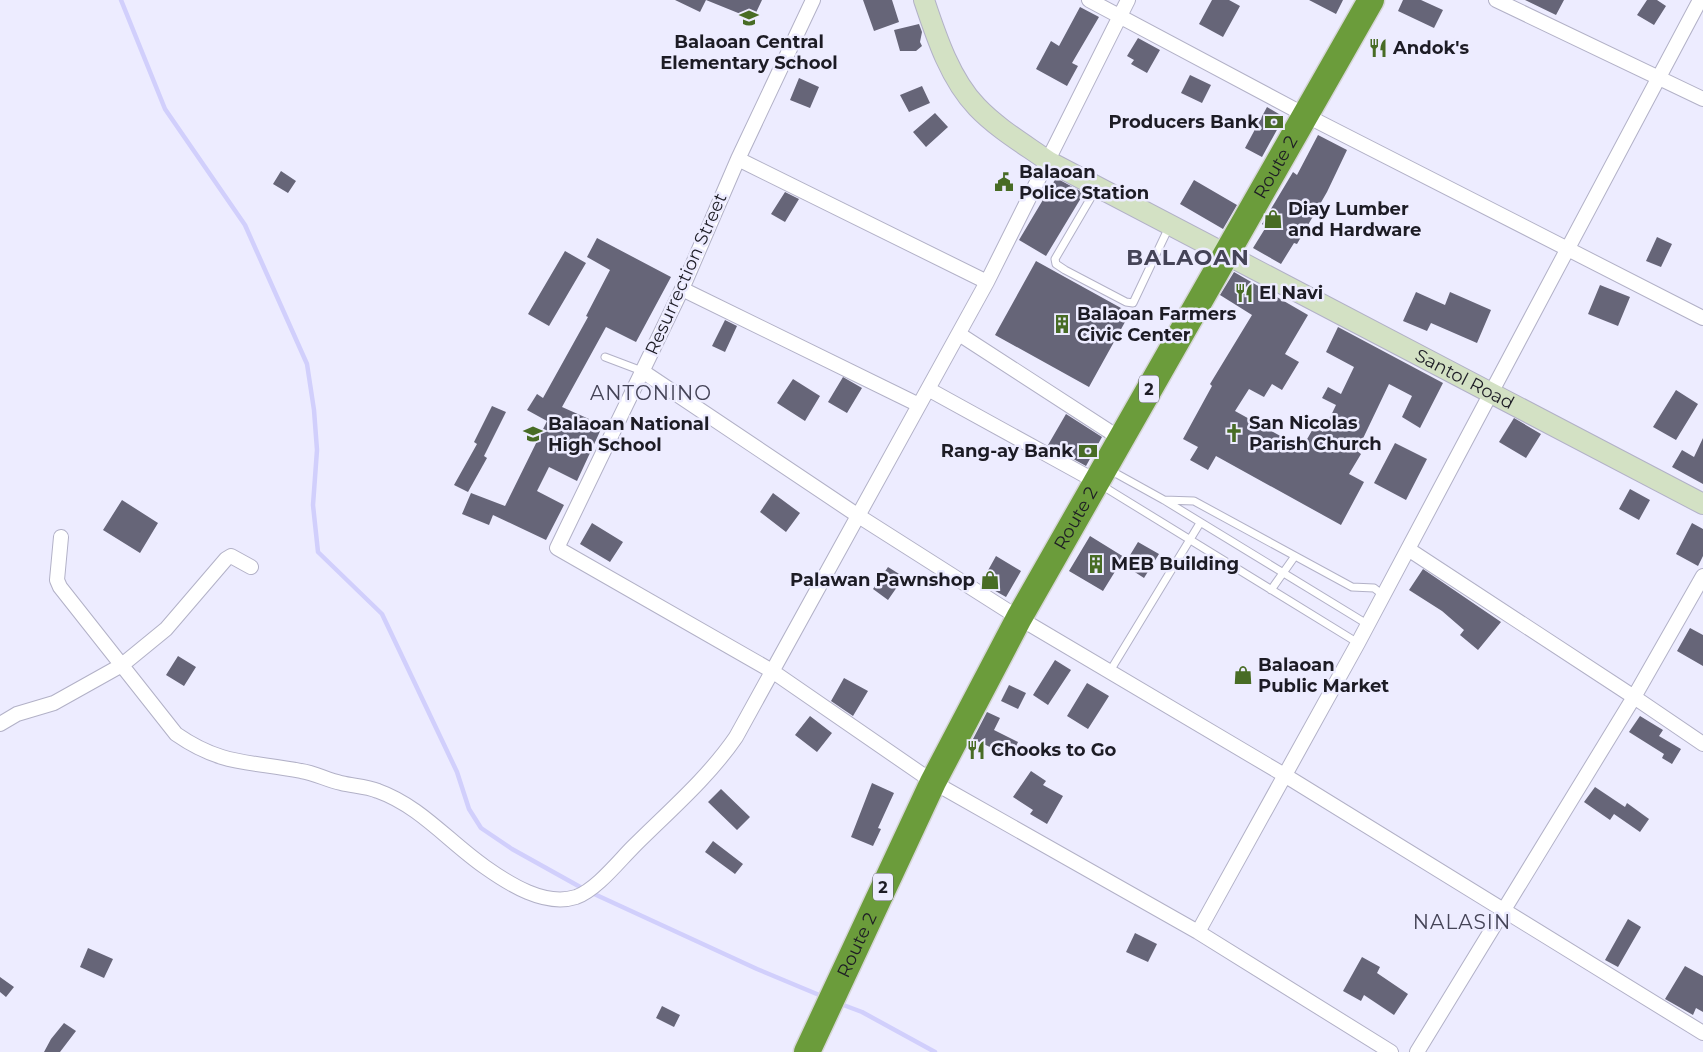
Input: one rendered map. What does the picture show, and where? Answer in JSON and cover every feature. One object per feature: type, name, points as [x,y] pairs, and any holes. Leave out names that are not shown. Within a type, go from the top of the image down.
[{"type":"highway","name":"Route 2","points":[[807,1052],[933,782],[1019,618],[1371,0]]},
{"type":"main road","name":"Santol Road","points":[[924,0],[943,51],[966,93],[988,118],[1048,161],[1703,504]]},
{"type":"street","name":"Resurrection Street","points":[[772,670],[557,548],[682,289],[738,159],[813,0]]},
{"type":"street","points":[[1089,0],[1305,115],[1703,318]]},
{"type":"street","points":[[61,537],[57,580],[60,587],[176,734],[190,744],[231,761],[304,771],[341,783],[371,788],[385,793],[426,818],[485,867],[530,894],[560,898],[575,897],[584,893],[614,868],[715,763],[736,737],[987,282],[1128,0]]},
{"type":"street","points":[[1496,0],[1703,99]]},
{"type":"street","points":[[1198,932],[1358,643],[1489,393],[1660,79],[1700,0]]},
{"type":"street","points":[[738,159],[987,282]]},
{"type":"street","points":[[682,289],[919,405]]},
{"type":"street","points":[[958,334],[1121,439]]},
{"type":"street","points":[[642,372],[857,515],[1019,618],[1286,776],[1703,1033]]},
{"type":"street","points":[[928,389],[1101,474]]},
{"type":"street","points":[[1408,549],[1634,696],[1703,744]]},
{"type":"street","points":[[0,724],[17,714],[54,703],[122,665],[166,629],[226,558],[235,558],[251,567]]},
{"type":"street","points":[[1417,1052],[1634,696],[1703,576]]},
{"type":"street","points":[[772,670],[933,782],[1198,932],[1391,1052]]},
{"type":"lane","points":[[1098,186],[1055,262],[1065,270],[1126,302],[1133,303],[1170,224]]},
{"type":"lane","points":[[605,357],[642,372]]},
{"type":"lane","points":[[1101,474],[1164,500],[1367,624]]},
{"type":"lane","points":[[1101,474],[1190,540],[1358,643]]},
{"type":"lane","points":[[1164,500],[1194,501],[1352,587],[1374,588],[1383,595]]},
{"type":"lane","points":[[1110,671],[1200,523]]},
{"type":"lane","points":[[1271,590],[1295,556]]},
{"type":"building","points":[[675,0],[706,0],[700,12]]},
{"type":"building","points":[[706,0],[762,0],[753,19]]},
{"type":"building","points":[[863,0],[892,0],[899,22],[874,31]]},
{"type":"building","points":[[1212,0],[1229,0],[1240,6],[1223,37],[1199,24]]},
{"type":"building","points":[[1309,0],[1343,0],[1336,14]]},
{"type":"building","points":[[1403,0],[1421,0],[1443,10],[1434,28],[1398,11]]},
{"type":"building","points":[[1525,0],[1564,0],[1556,15]]},
{"type":"building","points":[[1647,0],[1657,0],[1666,6],[1654,25],[1637,15]]},
{"type":"building","points":[[1080,7],[1099,17],[1072,63],[1078,66],[1067,86],[1036,69],[1051,41],[1059,46]]},
{"type":"building","points":[[919,24],[922,32],[920,42],[922,46],[916,51],[900,51],[894,30]]},
{"type":"building","points":[[1138,38],[1160,50],[1147,73],[1131,64],[1134,60],[1127,56]]},
{"type":"building","points":[[1190,75],[1211,85],[1202,103],[1181,93]]},
{"type":"building","points":[[799,78],[819,87],[810,108],[790,100]]},
{"type":"building","points":[[922,86],[930,103],[909,112],[900,95]]},
{"type":"building","points":[[1267,107],[1284,117],[1262,157],[1245,148]]},
{"type":"building","points":[[935,113],[948,127],[926,147],[913,132]]},
{"type":"building","points":[[1318,135],[1347,150],[1327,192],[1297,244],[1294,243],[1281,264],[1253,248],[1266,227],[1262,224],[1293,172],[1297,175]]},
{"type":"building","points":[[281,171],[296,181],[288,193],[273,184]]},
{"type":"building","points":[[1056,178],[1084,193],[1046,256],[1019,240]]},
{"type":"building","points":[[1194,180],[1237,205],[1223,229],[1180,204]]},
{"type":"building","points":[[785,192],[799,199],[785,222],[771,214]]},
{"type":"building","points":[[1657,237],[1672,244],[1661,267],[1646,261]]},
{"type":"building","points":[[597,238],[671,277],[636,342],[606,327],[562,407],[602,427],[577,481],[549,467],[537,491],[564,505],[546,540],[493,515],[489,525],[462,514],[471,493],[505,506],[547,421],[527,410],[537,394],[543,398],[588,317],[586,316],[610,270],[587,257]]},
{"type":"building","points":[[565,251],[586,263],[549,326],[528,314]]},
{"type":"building","name":"Balaoan Farmers Civic Center","points":[[1036,261],[1130,313],[1089,387],[995,335]]},
{"type":"building","points":[[1234,272],[1308,315],[1285,354],[1299,362],[1282,390],[1272,384],[1264,397],[1249,389],[1235,411],[1302,448],[1314,427],[1323,432],[1336,405],[1322,398],[1328,387],[1341,394],[1354,367],[1326,352],[1338,327],[1443,383],[1420,428],[1402,417],[1412,396],[1389,384],[1357,451],[1361,454],[1349,474],[1364,482],[1341,525],[1216,456],[1208,470],[1190,460],[1198,447],[1183,439],[1212,386],[1210,384],[1252,315],[1220,295]]},
{"type":"building","points":[[1600,285],[1630,297],[1618,326],[1588,314]]},
{"type":"building","points":[[1416,292],[1445,305],[1450,292],[1491,310],[1477,343],[1431,323],[1427,331],[1403,321]]},
{"type":"building","points":[[725,320],[737,326],[725,352],[712,346]]},
{"type":"building","points":[[843,377],[862,388],[847,413],[828,402]]},
{"type":"building","points":[[793,379],[820,396],[805,421],[777,403]]},
{"type":"building","points":[[1676,390],[1698,404],[1676,440],[1653,427]]},
{"type":"building","points":[[492,406],[506,412],[484,456],[487,458],[468,492],[454,485],[477,444],[474,442]]},
{"type":"building","points":[[1066,414],[1102,437],[1086,466],[1048,445]]},
{"type":"building","points":[[1514,418],[1541,434],[1526,458],[1499,442]]},
{"type":"building","points":[[1703,438],[1703,484],[1672,467],[1682,450],[1694,457]]},
{"type":"building","points":[[1395,443],[1427,459],[1406,500],[1374,483]]},
{"type":"building","points":[[1630,489],[1650,500],[1639,520],[1619,509]]},
{"type":"building","points":[[773,493],[800,513],[786,532],[760,512]]},
{"type":"building","points":[[122,500],[158,523],[140,553],[103,530]]},
{"type":"building","points":[[592,523],[623,542],[610,562],[580,544]]},
{"type":"building","points":[[1692,523],[1703,529],[1703,556],[1698,566],[1676,554]]},
{"type":"building","name":"MEB Building","points":[[1090,536],[1124,557],[1103,591],[1069,571]]},
{"type":"building","points":[[1138,542],[1159,554],[1144,578],[1124,565]]},
{"type":"building","points":[[996,556],[1021,571],[1006,597],[981,583]]},
{"type":"building","points":[[888,567],[904,577],[888,600],[873,589]]},
{"type":"building","points":[[1423,569],[1501,622],[1478,650],[1460,635],[1464,630],[1442,611],[1409,590]]},
{"type":"building","points":[[1690,628],[1703,635],[1703,666],[1677,651]]},
{"type":"building","points":[[178,656],[196,667],[184,686],[166,675]]},
{"type":"building","points":[[1055,660],[1071,670],[1048,705],[1033,695]]},
{"type":"building","points":[[844,678],[868,691],[853,716],[831,701]]},
{"type":"building","points":[[1087,683],[1109,696],[1088,729],[1067,716]]},
{"type":"building","points":[[1009,685],[1026,693],[1018,709],[1001,701]]},
{"type":"building","points":[[987,712],[1000,718],[994,730],[1018,742],[1011,757],[973,739]]},
{"type":"building","points":[[810,716],[832,733],[817,752],[795,735]]},
{"type":"building","points":[[1640,716],[1663,730],[1659,736],[1681,749],[1672,764],[1662,758],[1664,754],[1629,732]]},
{"type":"building","points":[[1031,771],[1046,781],[1043,785],[1063,796],[1047,824],[1030,814],[1033,810],[1013,797]]},
{"type":"building","points":[[872,783],[894,793],[878,828],[881,829],[873,846],[851,837]]},
{"type":"building","points":[[1595,787],[1625,807],[1627,803],[1649,819],[1640,832],[1614,814],[1610,820],[1584,802]]},
{"type":"building","points":[[721,789],[750,817],[737,830],[708,802]]},
{"type":"building","points":[[713,841],[743,864],[735,874],[705,852]]},
{"type":"building","points":[[1628,919],[1641,927],[1618,967],[1605,960]]},
{"type":"building","points":[[1135,933],[1157,944],[1148,962],[1126,952]]},
{"type":"building","points":[[88,948],[113,959],[104,978],[80,967]]},
{"type":"building","points":[[1362,957],[1380,967],[1377,973],[1408,994],[1394,1015],[1364,995],[1361,1001],[1343,991]]},
{"type":"building","points":[[1685,966],[1703,976],[1703,1012],[1696,1008],[1693,1015],[1665,999]]},
{"type":"building","points":[[0,977],[14,987],[6,997],[0,992]]},
{"type":"building","points":[[662,1006],[680,1015],[674,1027],[656,1018]]},
{"type":"building","points":[[64,1023],[76,1031],[60,1052],[44,1052],[51,1039]]},
{"type":"waterway","points":[[121,0],[165,109],[245,225],[307,364],[314,410],[317,450],[313,505],[318,552],[382,614],[457,772],[469,809],[481,828],[512,849],[582,888]]},
{"type":"waterway","points":[[592,893],[757,969],[824,997]]},
{"type":"waterway","points":[[838,1003],[862,1012],[935,1052]]},
{"type":"place","name":"Balaoan Central Elementary School","points":[[749,18]]},
{"type":"place","name":"Andok's","points":[[1378,48]]},
{"type":"place","name":"Producers Bank","points":[[1274,122]]},
{"type":"place","name":"Balaoan Police Station","points":[[1004,182]]},
{"type":"place","name":"Diay Lumber and Hardware","points":[[1273,219]]},
{"type":"place","name":"El Navi","points":[[1244,293]]},
{"type":"place","name":"Balaoan Farmers Civic Center","points":[[1062,324]]},
{"type":"place","name":"San Nicolas Parish Church","points":[[1234,433]]},
{"type":"place","name":"Balaoan National High School","points":[[533,434]]},
{"type":"place","name":"Rang-ay Bank","points":[[1088,451]]},
{"type":"place","name":"MEB Building","points":[[1096,564]]},
{"type":"place","name":"Palawan Pawnshop","points":[[990,580]]},
{"type":"place","name":"Balaoan Public Market","points":[[1243,675]]},
{"type":"place","name":"Chooks to Go","points":[[976,750]]},
{"type":"district","name":"BALAOAN","points":[[1188,257]]},
{"type":"district","name":"ANTONINO","points":[[651,393]]},
{"type":"district","name":"NALASIN","points":[[1462,922]]}]
